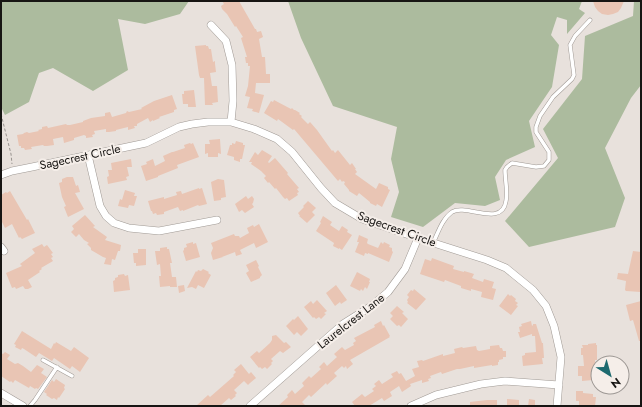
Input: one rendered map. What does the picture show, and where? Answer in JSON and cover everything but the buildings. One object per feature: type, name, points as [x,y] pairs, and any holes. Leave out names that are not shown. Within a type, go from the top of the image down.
[{"type":"street","points":[[211,25],[226,41],[232,65],[233,101],[231,122]]},
{"type":"street","name":"Sagecrest Circle","points":[[1,175],[12,171],[146,143],[179,127],[208,122],[231,122],[254,129],[277,139],[292,152],[335,203],[362,218],[487,260],[506,268],[532,290],[546,306],[554,326],[561,356],[557,406]]},
{"type":"street","points":[[88,155],[100,206],[106,216],[114,223],[129,228],[159,231],[217,220]]},
{"type":"street","name":"Laurelcrest Lane","points":[[250,406],[343,324],[370,307],[388,292],[405,269],[418,238]]},
{"type":"street","points":[[412,406],[436,395],[481,384],[505,381],[559,385]]},
{"type":"street","points":[[1,393],[23,406]]},
{"type":"lane","points":[[433,243],[445,218],[455,210],[494,214],[502,210],[506,202],[505,170],[512,163],[544,166],[549,160],[549,152],[536,132],[536,127],[540,116],[554,97],[572,79],[574,75],[570,45],[575,36],[590,20]]},
{"type":"lane","points":[[43,360],[72,376]]},
{"type":"lane","points":[[30,406],[57,367]]},
{"type":"path","points":[[1,114],[11,154],[12,171]]},
{"type":"green space","points":[[1,1],[189,1],[180,14],[145,24],[118,19],[128,70],[93,91],[53,68],[39,73],[29,102],[5,115],[1,107]]},
{"type":"green space","points":[[288,1],[582,1],[579,9],[585,13],[567,34],[567,20],[557,17],[551,35],[559,45],[552,87],[529,121],[535,147],[506,160],[495,177],[500,200],[485,206],[455,203],[423,227],[391,217],[399,192],[391,159],[397,127],[333,106],[301,38]]},
{"type":"green space","points":[[634,1],[641,1],[641,85],[631,98],[605,148],[625,198],[615,227],[529,247],[505,221],[558,158],[543,129],[582,79],[585,36],[633,16]]}]
